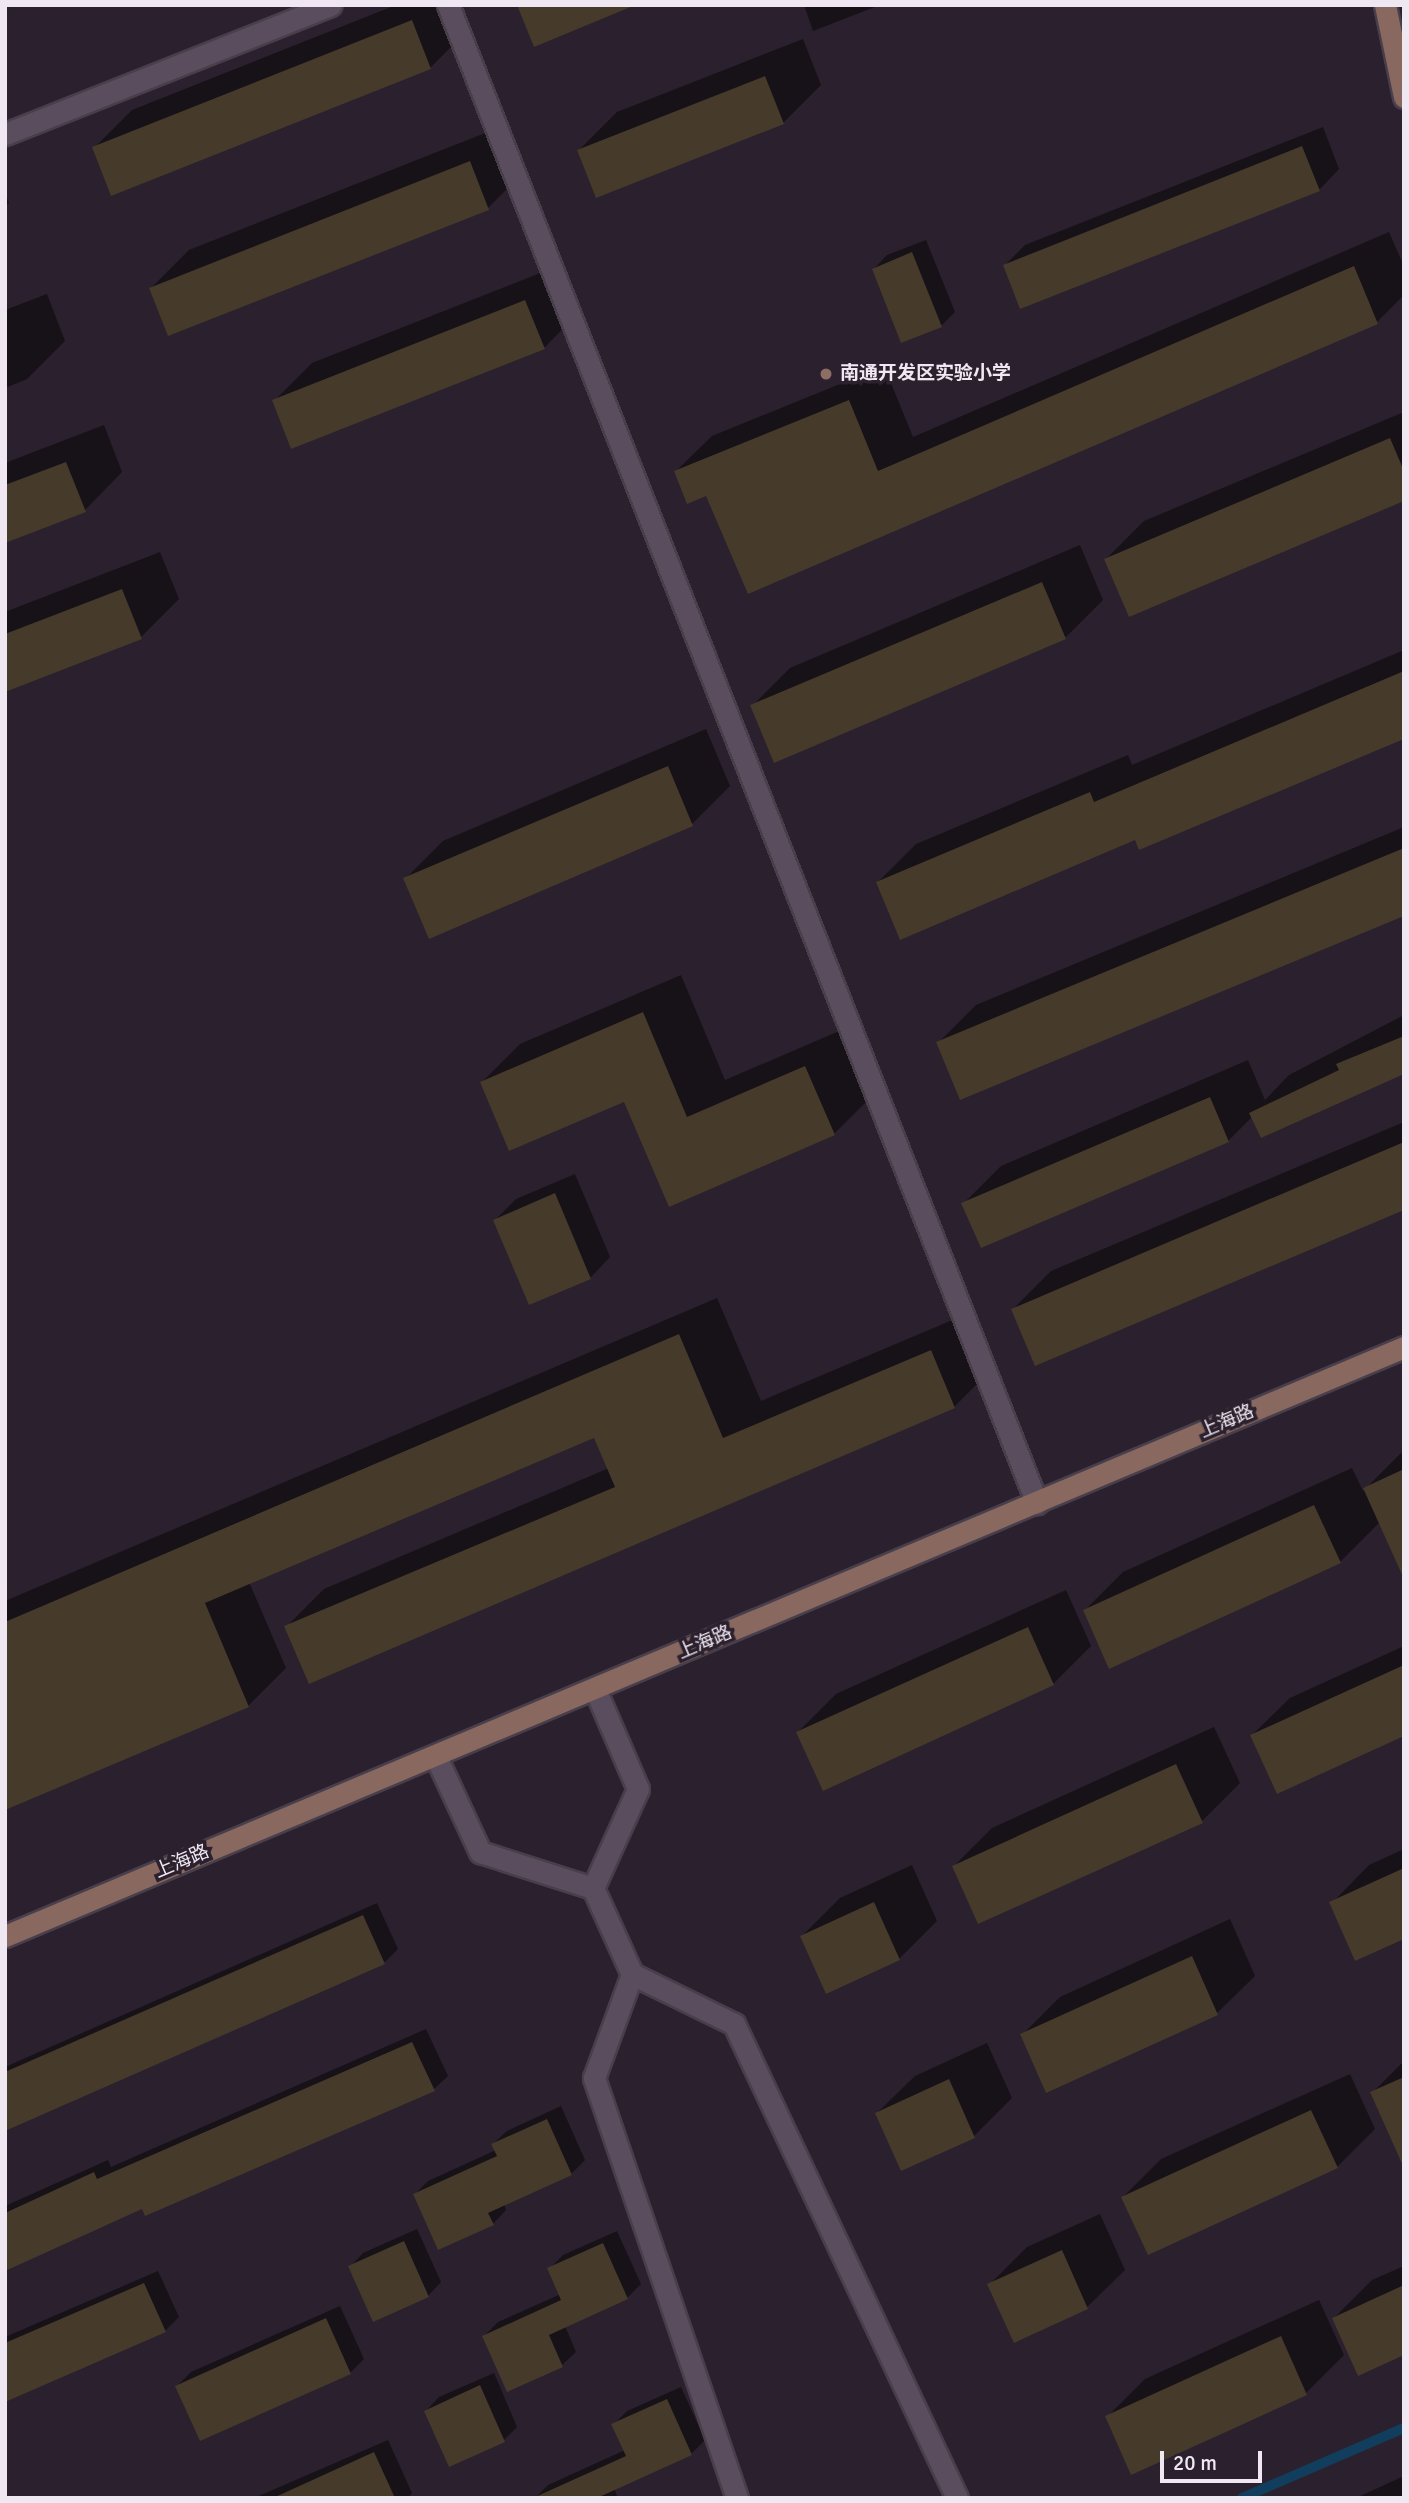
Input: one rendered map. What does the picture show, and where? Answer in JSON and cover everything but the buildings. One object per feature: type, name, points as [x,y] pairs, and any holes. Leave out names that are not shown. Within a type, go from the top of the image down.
[{"type":"street","points":[[5,134],[330,5]]},
{"type":"street","points":[[448,5],[1037,1503]]},
{"type":"street","points":[[1385,5],[1404,97]]},
{"type":"street","name":"上海路","points":[[5,1936],[436,1757],[1404,1347]]},
{"type":"street","points":[[593,1888],[638,1789],[594,1689]]},
{"type":"street","points":[[436,1757],[480,1852],[593,1888],[632,1974],[734,2024],[957,2498]]},
{"type":"street","points":[[632,1974],[594,2078],[737,2498]]},
{"type":"waterway","points":[[1242,2498],[1404,2428]]},
{"type":"place","name":"南通开发区实验小学","points":[[826,374]]}]
